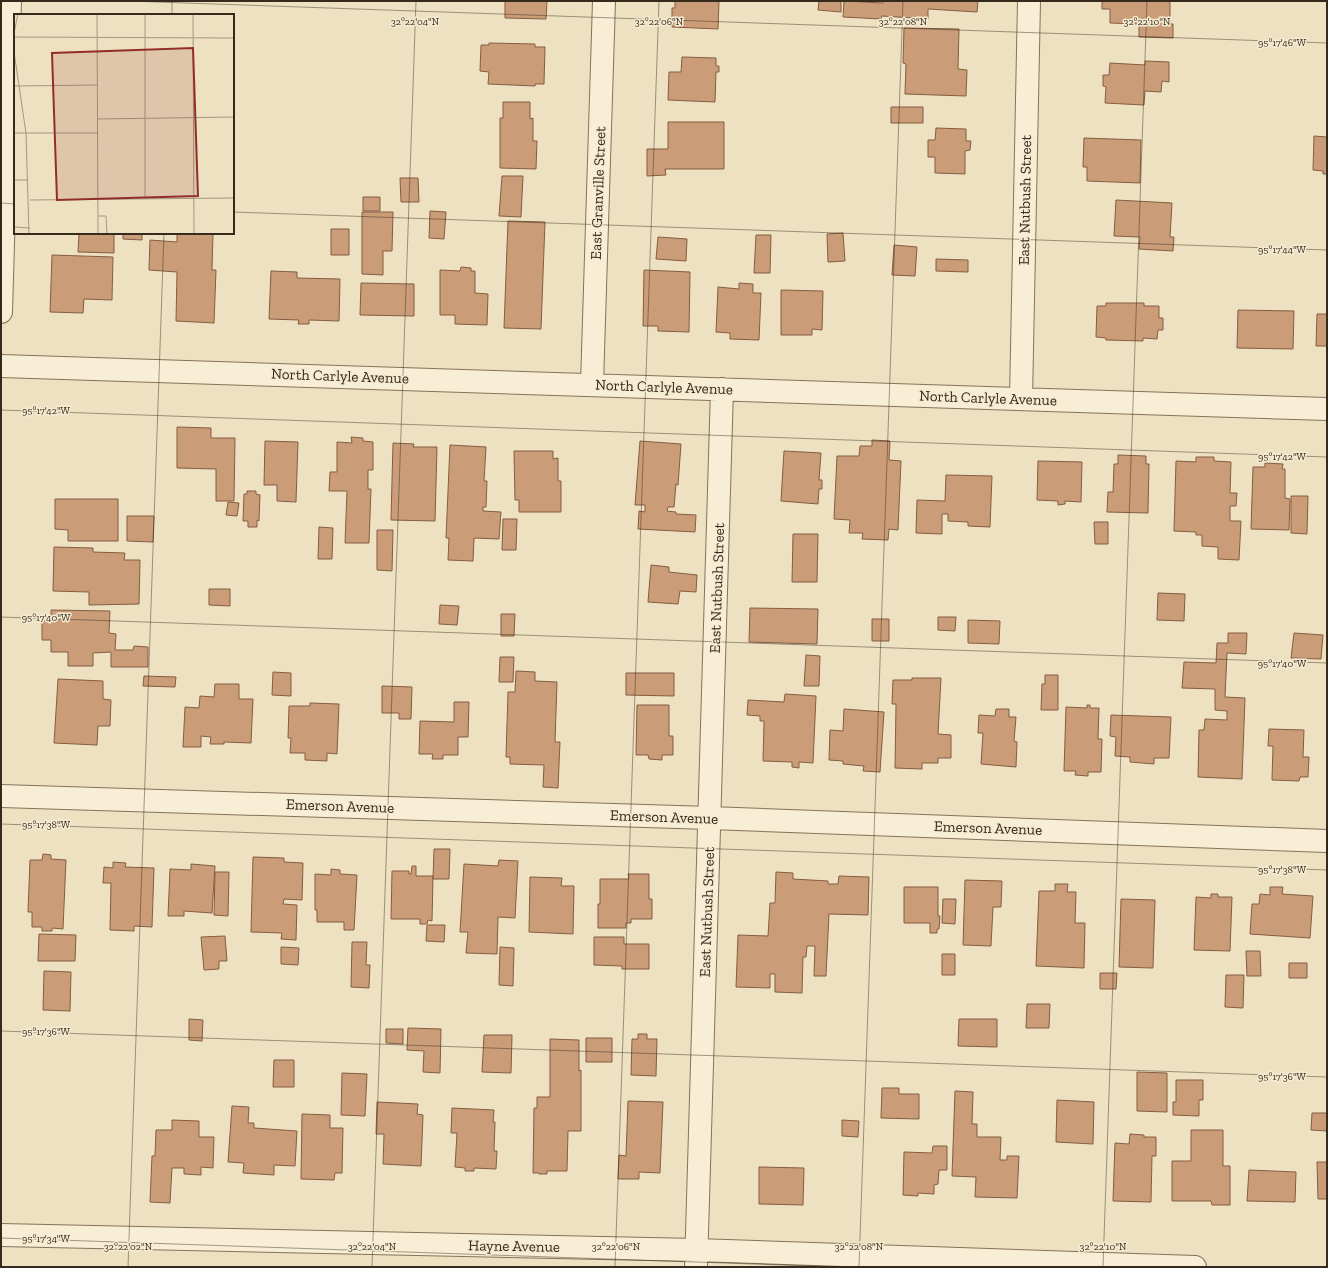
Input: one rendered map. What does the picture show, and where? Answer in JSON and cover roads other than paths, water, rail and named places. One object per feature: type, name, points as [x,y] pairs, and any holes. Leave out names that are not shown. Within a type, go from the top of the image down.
[{"type":"street","points":[[1,312],[10,1]]},
{"type":"street","name":"East Granville Street","points":[[592,384],[604,1]]},
{"type":"street","name":"East Nutbush Street","points":[[1021,399],[1029,1]]},
{"type":"street","name":"North Carlyle Avenue","points":[[1,366],[722,388],[1327,409]]},
{"type":"street","name":"East Nutbush Street","points":[[696,1259],[722,388]]},
{"type":"street","name":"Emerson Avenue","points":[[1,796],[710,818],[1327,841]]},
{"type":"street","name":"Hayne Avenue","points":[[1,1235],[696,1259],[1194,1267]]}]
